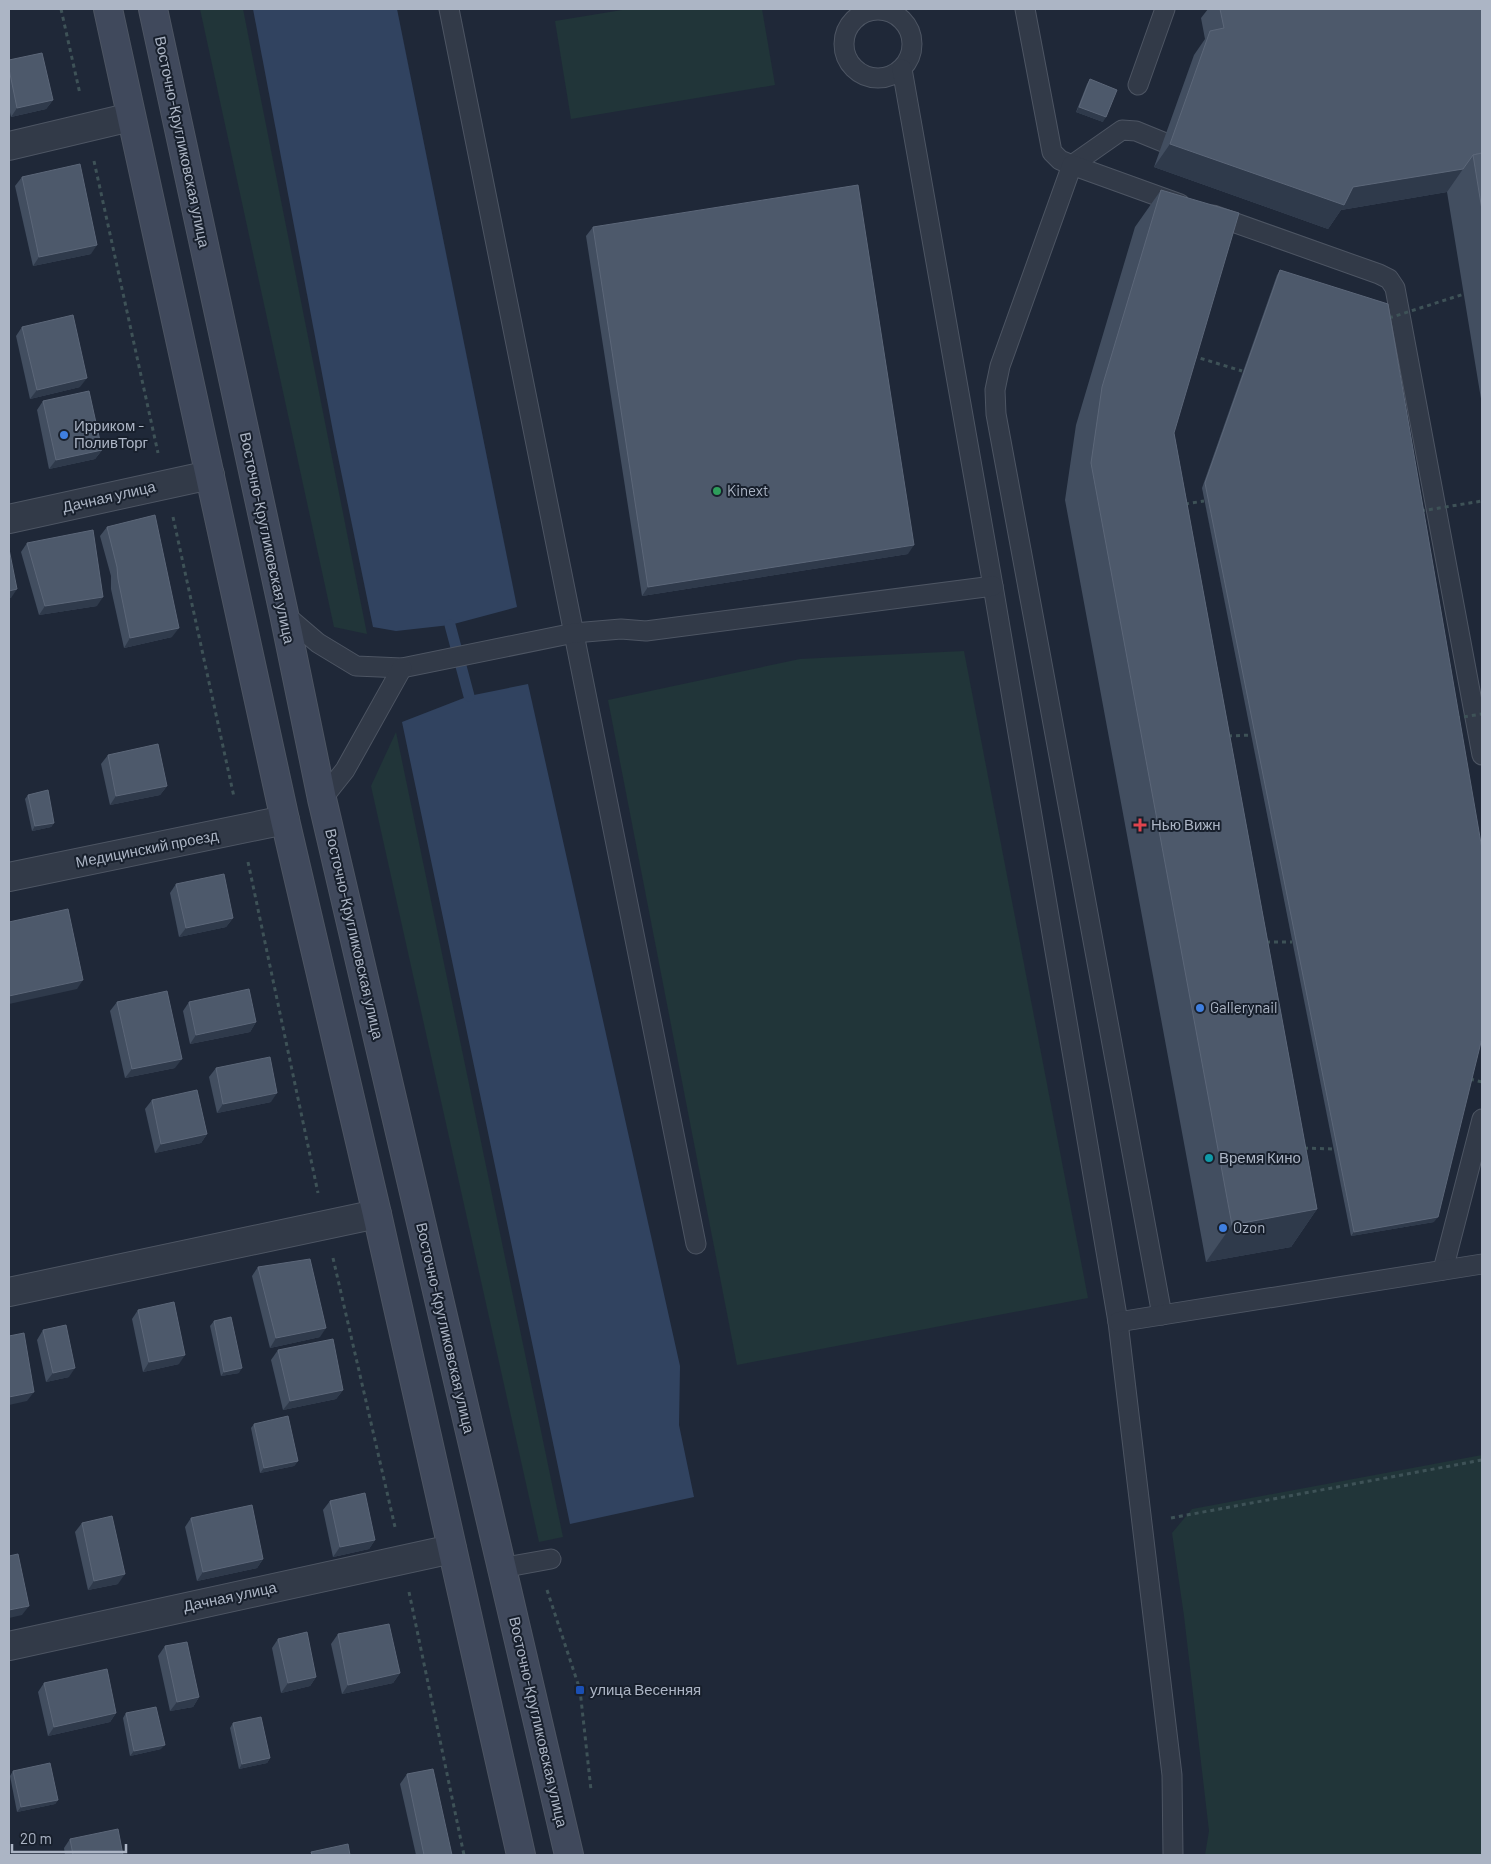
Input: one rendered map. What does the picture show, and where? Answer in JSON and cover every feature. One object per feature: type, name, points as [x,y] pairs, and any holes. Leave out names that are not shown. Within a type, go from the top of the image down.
[{"type":"main road","points":[[108,9],[286,820],[377,1214],[521,1855]]},
{"type":"main road","name":"Восточно-Кругликовская улица","points":[[152,9],[284,614],[322,799],[569,1855]]},
{"type":"street","points":[[9,146],[131,117]]},
{"type":"street","name":"Дачная улица","points":[[9,519],[210,475]]},
{"type":"street","name":"Медицинский проезд","points":[[9,877],[286,820]]},
{"type":"street","points":[[9,1292],[377,1214]]},
{"type":"street","name":"Дачная улица","points":[[9,1646],[452,1549]]},
{"type":"lane","points":[[449,9],[696,1244]]},
{"type":"lane","points":[[1025,9],[1052,152],[1060,160],[1379,274],[1389,279],[1395,288],[1482,755]]},
{"type":"lane","points":[[1138,85],[1165,9]]},
{"type":"lane","points":[[902,69],[993,586],[1118,1322],[1172,1775],[1173,1855]]},
{"type":"lane","points":[[1162,1316],[996,414],[995,390],[1000,366],[1072,165],[1122,130],[1136,132],[1163,142]]},
{"type":"lane","points":[[284,614],[318,643],[356,666],[402,668],[574,633],[621,628],[646,631],[993,586]]},
{"type":"lane","points":[[322,799],[345,770],[402,668]]},
{"type":"lane","points":[[1443,1270],[1482,1119]]},
{"type":"lane","points":[[1118,1322],[1482,1264]]},
{"type":"lane","points":[[501,1568],[551,1559]]},
{"type":"path","points":[[61,9],[241,830],[325,1225],[402,1559],[464,1855]]},
{"type":"path","points":[[1386,319],[1464,294]]},
{"type":"path","points":[[1191,356],[1242,372]]},
{"type":"path","points":[[1184,504],[1204,501]]},
{"type":"path","points":[[1420,511],[1482,501]]},
{"type":"path","points":[[1456,718],[1482,714]]},
{"type":"path","points":[[1224,736],[1251,735]]},
{"type":"path","points":[[1263,942],[1292,942]]},
{"type":"path","points":[[1470,1079],[1482,1082]]},
{"type":"path","points":[[1303,1148],[1333,1149]]},
{"type":"path","points":[[1162,1520],[1482,1460]]},
{"type":"green space","points":[[200,9],[243,9],[367,634],[334,627]]},
{"type":"green space","points":[[628,9],[762,9],[775,85],[571,119],[555,21]]},
{"type":"green space","points":[[964,651],[1088,1298],[737,1365],[608,700],[800,659]]},
{"type":"green space","points":[[396,732],[563,1537],[539,1542],[371,786]]},
{"type":"green space","points":[[1482,1455],[1482,1855],[1205,1855],[1209,1831],[1184,1616],[1172,1533],[1192,1509]]},
{"type":"water","points":[[253,9],[397,9],[517,607],[450,625],[396,631],[373,627],[335,442]]},
{"type":"water","points":[[528,684],[680,1366],[679,1425],[694,1497],[570,1524],[402,722],[469,696]]},
{"type":"building","points":[[1220,9],[1482,9],[1482,153],[1473,155],[1463,169],[1353,187],[1344,205],[1170,144],[1210,31],[1224,28]]},
{"type":"building","points":[[42,53],[53,100],[17,108],[9,60]]},
{"type":"building","points":[[1090,79],[1117,90],[1106,117],[1079,107]]},
{"type":"building","points":[[1482,153],[1482,210],[1473,155]]},
{"type":"building","points":[[80,164],[97,245],[39,257],[22,177]]},
{"type":"building","points":[[858,185],[914,545],[648,587],[593,227]]},
{"type":"building","points":[[1161,190],[1239,213],[1174,433],[1317,1209],[1232,1225],[1091,463],[1102,387]]},
{"type":"building","points":[[1280,270],[1388,304],[1482,849],[1482,1038],[1438,1217],[1354,1232],[1205,483]]},
{"type":"building","points":[[73,315],[87,378],[37,390],[22,327]]},
{"type":"building","points":[[89,391],[102,450],[56,460],[43,401]]},
{"type":"building","points":[[155,515],[179,628],[130,638],[117,567],[107,527]]},
{"type":"building","points":[[93,530],[103,597],[45,606],[27,543]]},
{"type":"building","points":[[9,549],[17,589],[9,591]]},
{"type":"building","points":[[158,744],[167,786],[116,796],[108,755]]},
{"type":"building","points":[[48,790],[54,823],[35,826],[28,795]]},
{"type":"building","points":[[224,874],[233,918],[186,928],[176,884]]},
{"type":"building","points":[[68,909],[83,980],[9,996],[9,922]]},
{"type":"building","points":[[249,989],[256,1022],[196,1035],[189,1002]]},
{"type":"building","points":[[167,991],[182,1059],[132,1069],[117,1002]]},
{"type":"building","points":[[270,1057],[277,1093],[223,1104],[216,1068]]},
{"type":"building","points":[[197,1090],[207,1134],[161,1144],[152,1100]]},
{"type":"building","points":[[310,1259],[326,1328],[276,1338],[258,1267]]},
{"type":"building","points":[[174,1302],[185,1355],[149,1362],[138,1310]]},
{"type":"building","points":[[231,1317],[242,1368],[224,1372],[214,1321]]},
{"type":"building","points":[[66,1325],[75,1368],[53,1373],[43,1330]]},
{"type":"building","points":[[24,1333],[34,1392],[9,1397],[9,1336]]},
{"type":"building","points":[[333,1339],[343,1390],[290,1401],[278,1350]]},
{"type":"building","points":[[288,1416],[298,1461],[264,1468],[254,1424]]},
{"type":"building","points":[[365,1493],[375,1540],[340,1547],[330,1501]]},
{"type":"building","points":[[252,1505],[263,1559],[203,1572],[191,1518]]},
{"type":"building","points":[[112,1516],[125,1574],[94,1581],[82,1523]]},
{"type":"building","points":[[18,1554],[29,1606],[9,1610],[9,1556]]},
{"type":"building","points":[[389,1624],[400,1673],[348,1685],[338,1634]]},
{"type":"building","points":[[307,1632],[316,1677],[288,1683],[278,1639]]},
{"type":"building","points":[[187,1642],[199,1697],[177,1702],[165,1646]]},
{"type":"building","points":[[107,1669],[116,1713],[54,1727],[44,1683]]},
{"type":"building","points":[[156,1707],[165,1745],[134,1751],[126,1713]]},
{"type":"building","points":[[261,1717],[270,1758],[242,1764],[233,1723]]},
{"type":"building","points":[[50,1763],[58,1800],[21,1807],[13,1771]]},
{"type":"building","points":[[433,1769],[452,1855],[424,1855],[407,1774]]},
{"type":"building","points":[[118,1829],[123,1855],[73,1855],[70,1839]]},
{"type":"building","points":[[348,1844],[350,1855],[312,1855],[311,1852]]},
{"type":"waterway","points":[[450,625],[469,696]]},
{"type":"place","name":"Ирриком - ПоливТорг","points":[[64,435]]},
{"type":"place","name":"Kinext","points":[[717,491]]},
{"type":"place","name":"Нью Вижн","points":[[1140,825]]},
{"type":"place","name":"Gallerynail","points":[[1200,1008]]},
{"type":"place","name":"Время Кино","points":[[1209,1158]]},
{"type":"place","name":"Ozon","points":[[1223,1228]]},
{"type":"place","name":"улица Весенняя","points":[[580,1690]]}]
